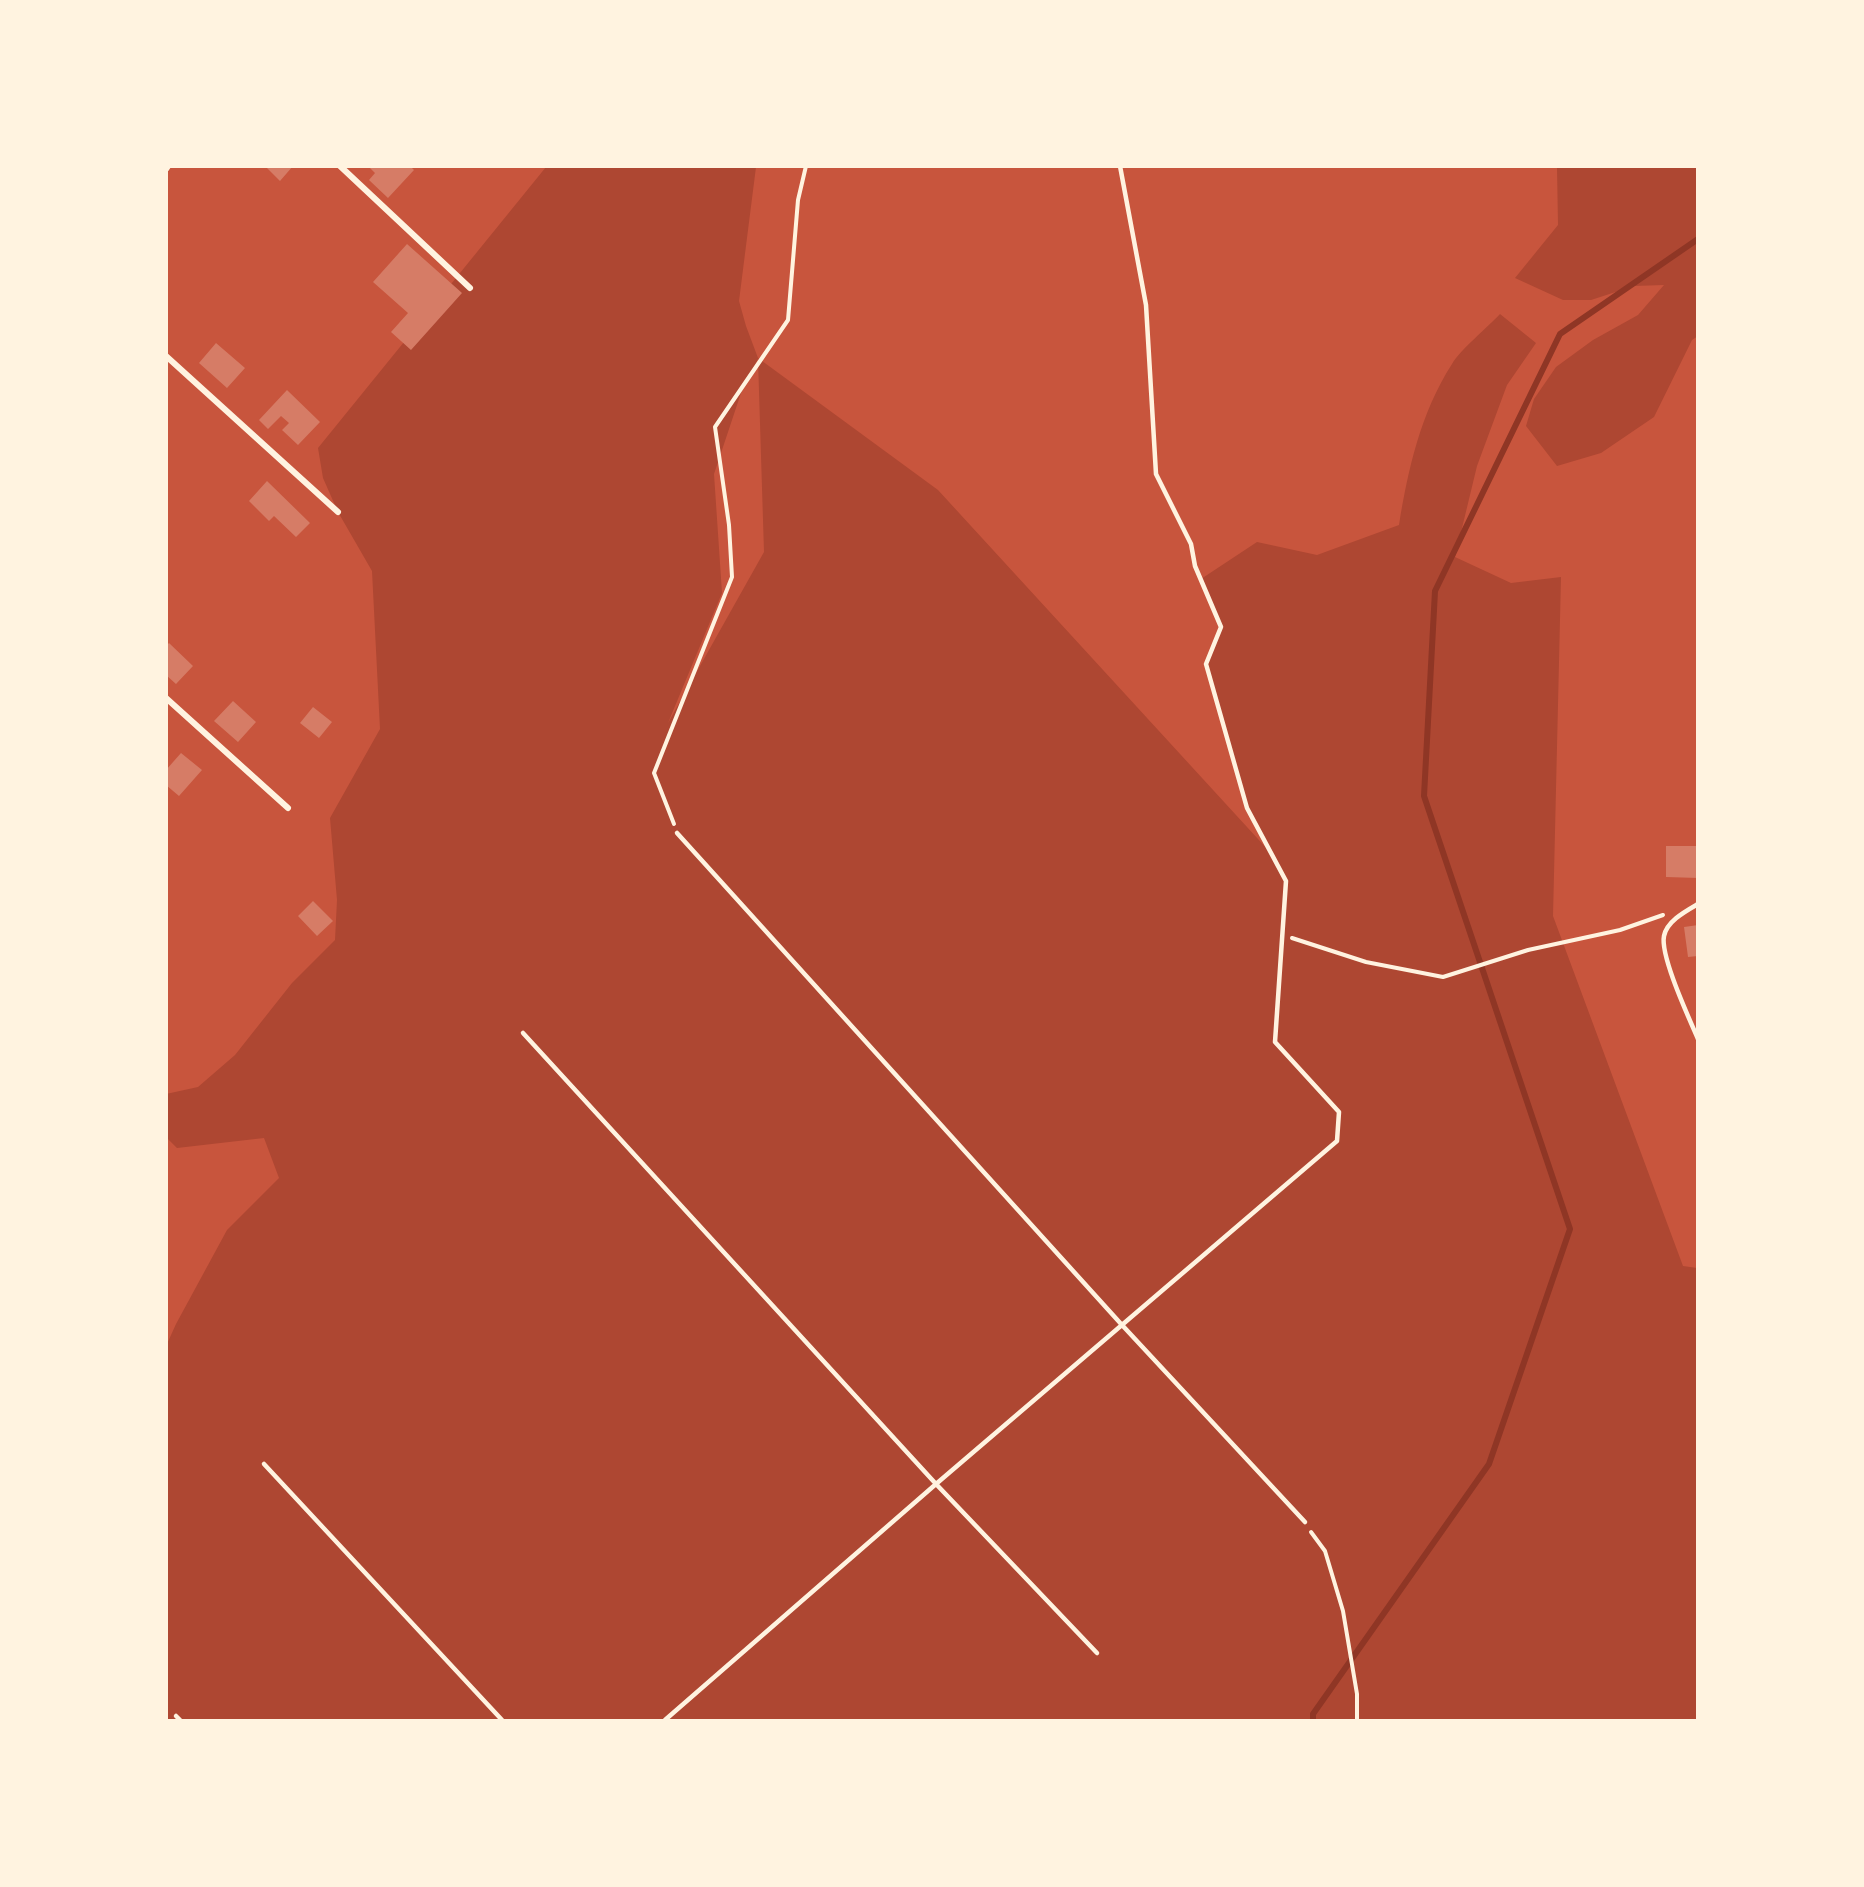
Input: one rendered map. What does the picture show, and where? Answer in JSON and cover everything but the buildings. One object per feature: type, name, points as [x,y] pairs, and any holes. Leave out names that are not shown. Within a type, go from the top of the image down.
[{"type":"street","points":[[340,166],[470,288]]},
{"type":"street","points":[[166,356],[338,512]]},
{"type":"street","points":[[166,698],[288,808]]},
{"type":"lane","points":[[665,1720],[936,1484],[1337,1141],[1339,1112],[1275,1042],[1286,881],[1247,808],[1206,664],[1221,627],[1195,566],[1191,544],[1156,474],[1146,305],[1120,166]]},
{"type":"lane","points":[[677,833],[1122,1325],[1305,1522]]},
{"type":"lane","points":[[1698,904],[1676,918],[1664,934],[1665,951],[1698,1039]]},
{"type":"lane","points":[[523,1033],[936,1484],[1097,1653]]},
{"type":"lane","points":[[264,1464],[502,1720]]},
{"type":"path","points":[[677,833],[654,772],[732,577],[729,525],[715,427],[788,320],[798,200],[807,166]]},
{"type":"path","points":[[1282,935],[1366,962],[1443,977],[1528,950],[1620,930],[1664,914]]},
{"type":"path","points":[[1305,1522],[1325,1551],[1343,1611],[1357,1694],[1358,1720]]},
{"type":"shaded area","points":[[546,167],[756,167],[739,301],[758,358],[938,490],[1269,851],[1247,808],[1206,664],[1221,627],[1201,579],[1257,542],[1317,555],[1399,525],[1412,462],[1424,421],[1441,382],[1456,358],[1500,314],[1536,343],[1507,385],[1477,466],[1455,557],[1511,583],[1561,577],[1553,916],[1683,1266],[1697,1268],[1697,1720],[167,1720],[167,1344],[227,1230],[279,1178],[264,1138],[177,1148],[167,1138],[166,1094],[198,1087],[235,1055],[292,983],[335,940],[337,900],[330,818],[380,729],[372,571],[338,512],[323,478],[318,448]],"holes":[[[758,359],[764,552],[668,723],[722,593],[714,474],[741,393]]]},
{"type":"shaded area","points":[[1557,167],[1697,167],[1698,336],[1692,340],[1654,417],[1601,453],[1557,466],[1526,426],[1534,399],[1556,367],[1593,340],[1638,315],[1664,285],[1634,286],[1591,300],[1563,300],[1515,278],[1558,225]]},
{"type":"waterway","points":[[1313,1720],[1313,1714],[1489,1464],[1570,1229],[1424,796],[1435,591],[1560,334],[1698,239]]}]
